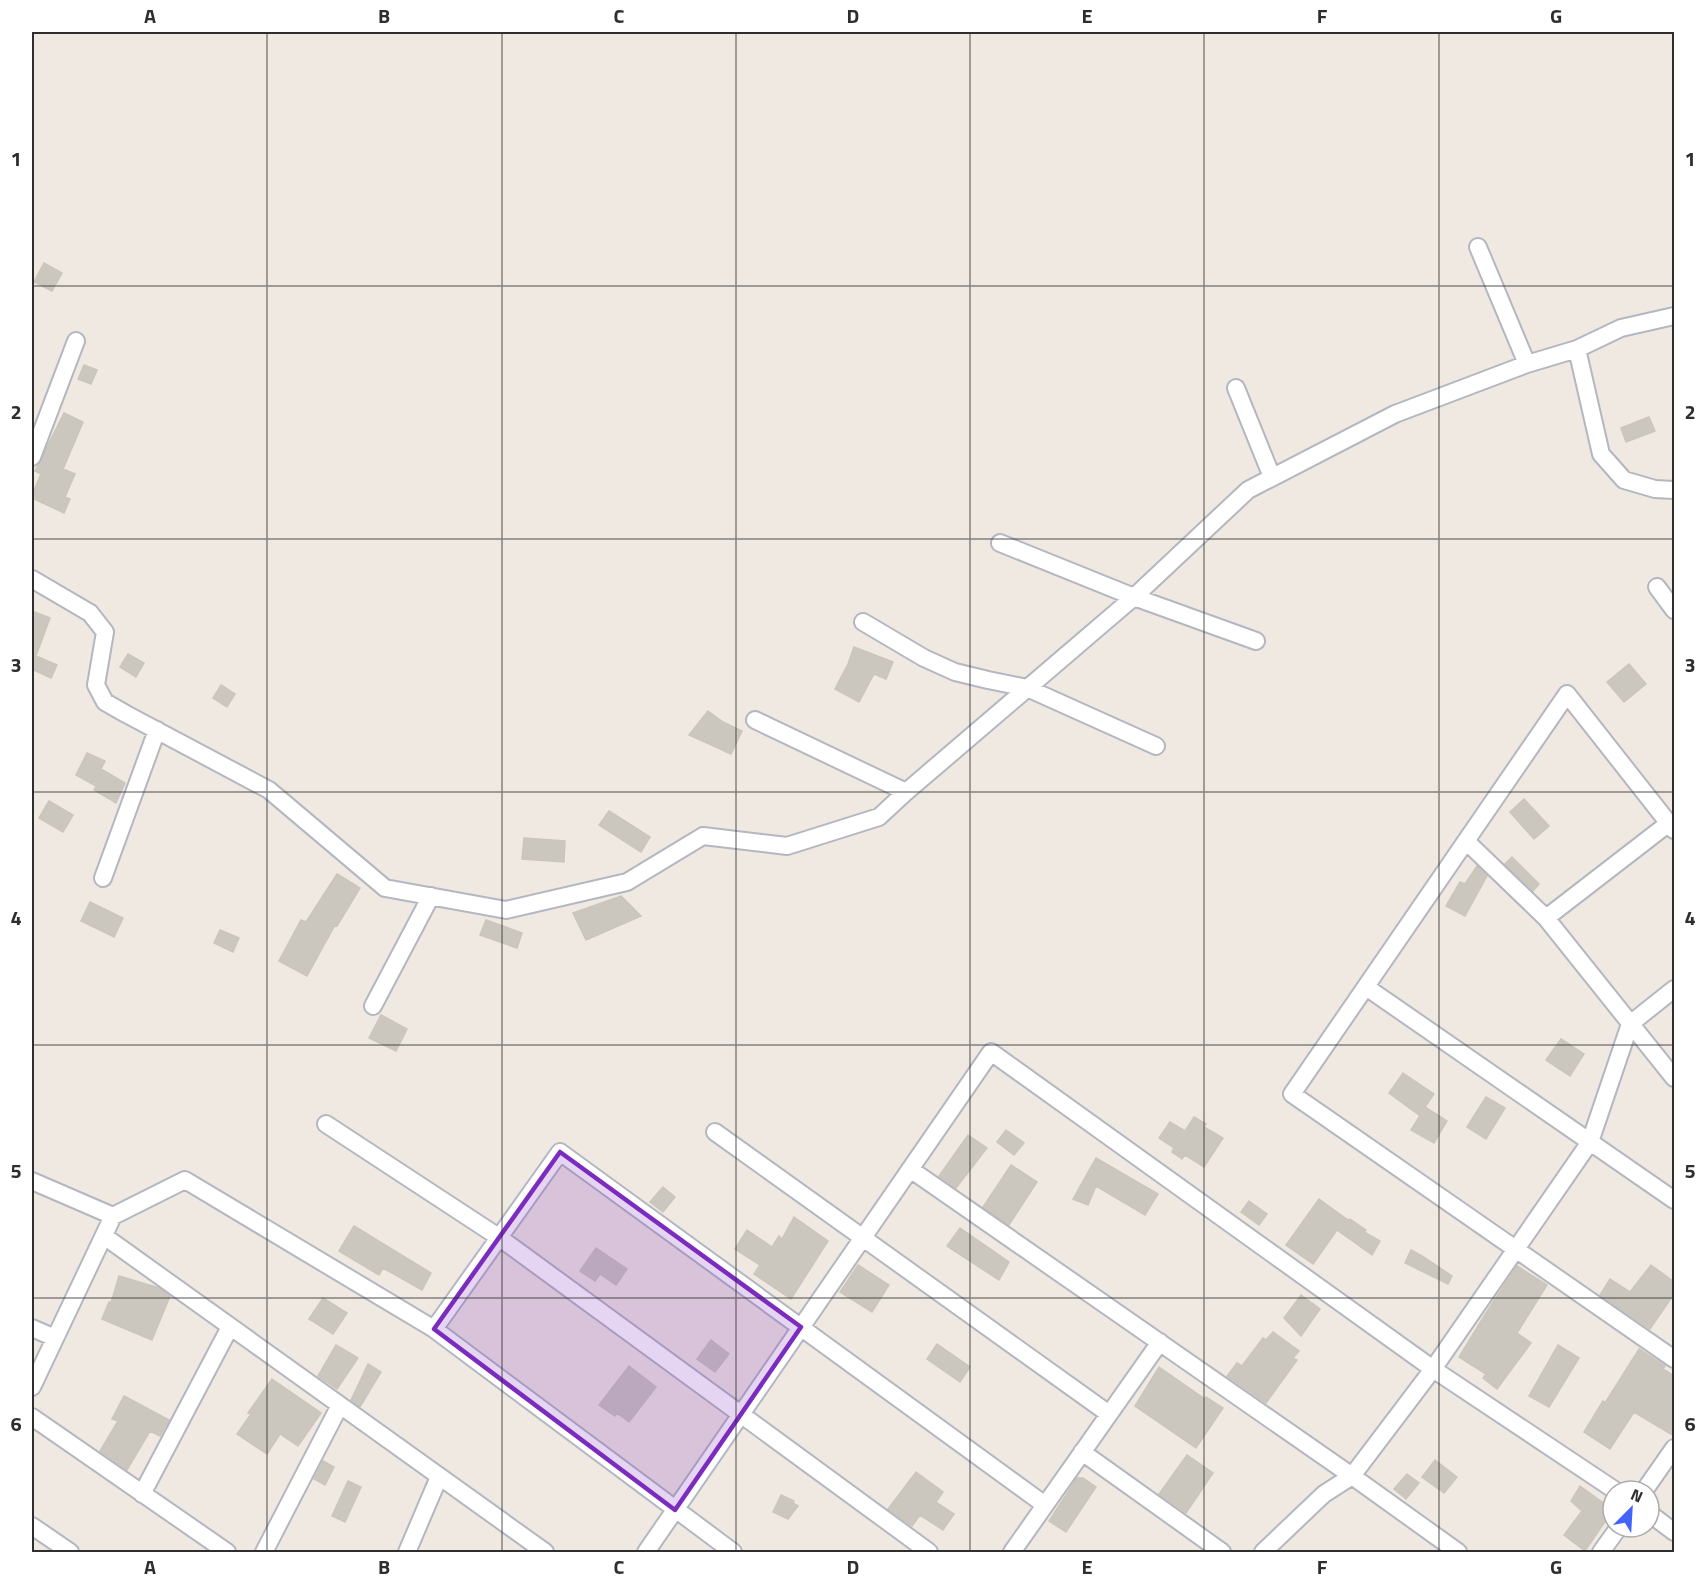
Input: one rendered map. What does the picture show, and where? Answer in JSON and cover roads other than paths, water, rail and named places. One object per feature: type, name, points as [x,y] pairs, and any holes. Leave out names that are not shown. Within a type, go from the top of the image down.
[{"type":"street","points":[[1478,247],[1527,364]]},
{"type":"street","points":[[32,579],[90,614],[105,632],[96,685],[105,702],[269,790],[385,888],[506,910],[627,882],[703,836],[788,846],[879,817],[1134,597],[1248,490],[1395,414],[1527,364],[1577,348],[1621,328],[1674,316]]},
{"type":"street","points":[[32,457],[76,341]]},
{"type":"street","points":[[1577,348],[1601,454],[1624,480],[1655,489],[1674,490]]},
{"type":"street","points":[[1236,388],[1272,477]]},
{"type":"street","points":[[1000,543],[1134,597],[1256,641]]},
{"type":"street","points":[[1657,587],[1674,610]]},
{"type":"street","points":[[863,622],[924,658],[955,672],[1028,688],[1156,746]]},
{"type":"street","points":[[1546,918],[1672,827],[1567,694],[1292,1094],[1674,1359]]},
{"type":"street","points":[[755,720],[906,792]]},
{"type":"street","points":[[103,878],[156,730]]},
{"type":"street","points":[[1466,841],[1546,918],[1674,1078]]},
{"type":"street","points":[[373,1006],[431,896]]},
{"type":"street","points":[[1366,987],[1674,1200]]},
{"type":"street","points":[[1263,1552],[1324,1494],[1353,1476],[1433,1369],[1590,1142],[1630,1024],[1674,989]]},
{"type":"street","points":[[646,1552],[991,1052],[1433,1369],[1601,1481]]},
{"type":"street","points":[[326,1124],[500,1238],[929,1552]]},
{"type":"street","points":[[715,1132],[1109,1414]]},
{"type":"street","points":[[434,1329],[560,1152],[1045,1505]]},
{"type":"street","points":[[910,1169],[1353,1476],[1458,1552]]},
{"type":"street","points":[[32,1387],[113,1216],[185,1180],[434,1329],[733,1552]]},
{"type":"street","points":[[32,1181],[113,1216]]},
{"type":"street","points":[[104,1236],[545,1552]]},
{"type":"street","points":[[142,1494],[230,1327]]},
{"type":"street","points":[[32,1328],[55,1338]]},
{"type":"street","points":[[1012,1552],[1160,1342]]},
{"type":"street","points":[[264,1552],[340,1405]]},
{"type":"street","points":[[32,1417],[227,1552]]},
{"type":"street","points":[[1652,1479],[1674,1448]]},
{"type":"street","points":[[1082,1452],[1222,1552]]},
{"type":"street","points":[[407,1552],[440,1477]]},
{"type":"street","points":[[1661,1522],[1674,1532]]},
{"type":"street","points":[[32,1526],[70,1552]]},
{"type":"street","points":[[1601,1552],[1610,1539]]}]
